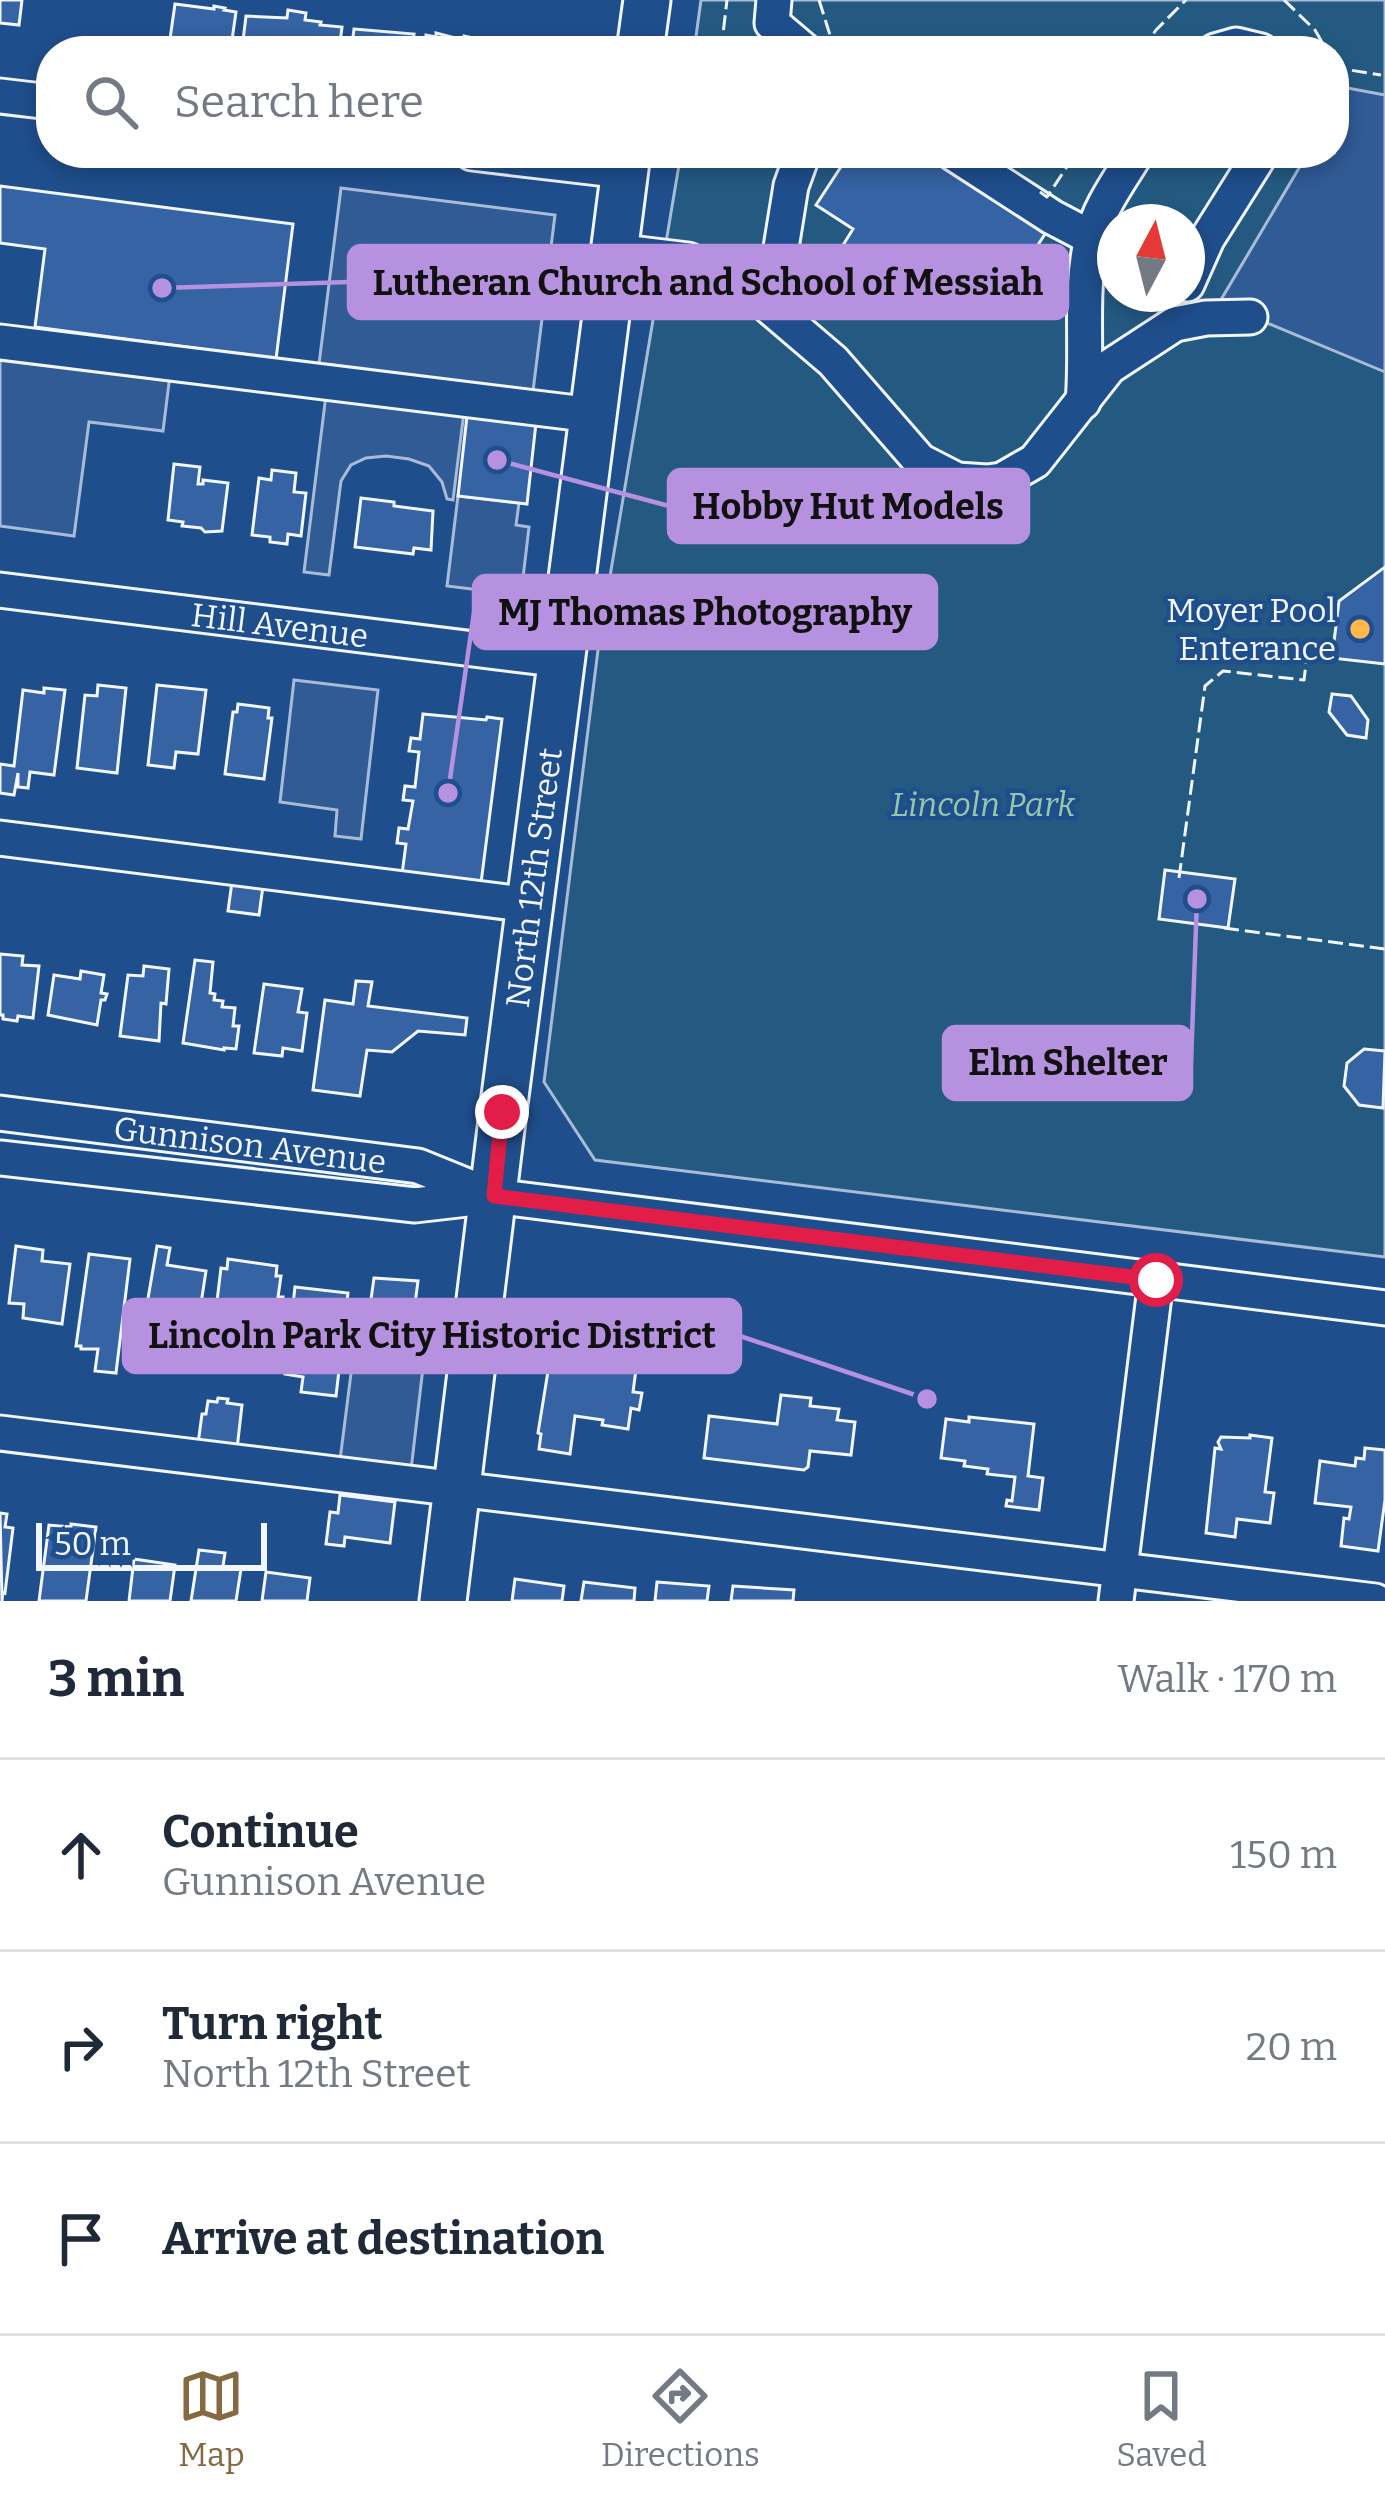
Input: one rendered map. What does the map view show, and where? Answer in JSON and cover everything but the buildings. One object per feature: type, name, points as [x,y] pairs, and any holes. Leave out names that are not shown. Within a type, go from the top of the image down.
[{"type":"main road","points":[[642,36],[647,0]]},
{"type":"main road","name":"North 12th Street","points":[[443,1601],[624,168]]},
{"type":"street","points":[[774,0],[772,23],[787,36]]},
{"type":"street","points":[[0,96],[36,100]]},
{"type":"street","points":[[758,297],[779,254],[796,168]]},
{"type":"street","points":[[976,168],[1092,238]]},
{"type":"street","points":[[1082,402],[1092,238],[1106,201],[1127,168]]},
{"type":"street","points":[[1205,244],[1252,168]]},
{"type":"street","points":[[614,251],[688,260],[758,297],[832,361],[920,461],[957,480],[1002,480],[1035,461],[1109,367],[1175,312]]},
{"type":"street","points":[[1189,312],[1206,317],[1250,317]]},
{"type":"street","points":[[0,342],[593,415]]},
{"type":"street","name":"Hill Avenue","points":[[0,590],[562,660]]},
{"type":"street","points":[[0,838],[530,905]]},
{"type":"street","name":"Gunnison Avenue","points":[[0,1113],[418,1166],[494,1196]]},
{"type":"street","name":"Gunnison Avenue","points":[[0,1158],[415,1205],[494,1196],[1385,1308]]},
{"type":"street","points":[[1119,1585],[1156,1280]]},
{"type":"street","points":[[0,1433],[530,1496],[1119,1585],[1375,1601]]},
{"type":"green space","name":"Lincoln Park","points":[[701,0],[1385,0],[1385,1257],[595,1160],[544,1082],[599,642],[678,168],[1349,168],[1349,36],[696,36]]},
{"type":"shaded area","points":[[1349,88],[1385,95],[1385,372],[1219,303],[1299,168],[1349,168]]},
{"type":"shaded area","points":[[341,188],[555,215],[533,391],[319,364]]},
{"type":"shaded area","points":[[0,354],[170,375],[163,431],[89,422],[74,536],[0,526]]},
{"type":"shaded area","points":[[326,395],[464,412],[453,500],[447,499],[442,482],[429,466],[409,459],[366,458],[351,465],[341,481],[329,575],[304,572]]},
{"type":"shaded area","points":[[458,496],[519,503],[516,525],[529,527],[521,595],[447,586]]},
{"type":"shaded area","points":[[294,680],[378,690],[361,839],[335,836],[337,810],[280,802]]},
{"type":"shaded area","points":[[354,1350],[424,1359],[411,1470],[340,1460]]},
{"type":"fence","points":[[723,36],[727,0]]},
{"type":"fence","points":[[819,0],[830,36]]},
{"type":"fence","points":[[1152,36],[1186,0]]},
{"type":"fence","points":[[1284,0],[1318,36]]},
{"type":"fence","points":[[1349,70],[1381,75]]},
{"type":"fence","points":[[1040,192],[1047,197],[1066,168]]},
{"type":"fence","points":[[1179,878],[1205,686],[1223,671],[1304,680],[1307,656],[1332,658]]},
{"type":"fence","points":[[1224,928],[1385,949]]},
{"type":"place","name":"Lutheran Church and School of Messiah","points":[[162,288]]},
{"type":"place","name":"Hobby Hut Models","points":[[497,460]]},
{"type":"place","name":"Moyer Pool Enterance","points":[[1360,629]]},
{"type":"place","name":"MJ Thomas Photography","points":[[448,793]]},
{"type":"place","name":"Elm Shelter","points":[[1197,899]]},
{"type":"place","name":"Lincoln Park City Historic District","points":[[927,1399]]},
{"type":"route","points":[[502,1112],[494,1196],[1156,1280]]}]
